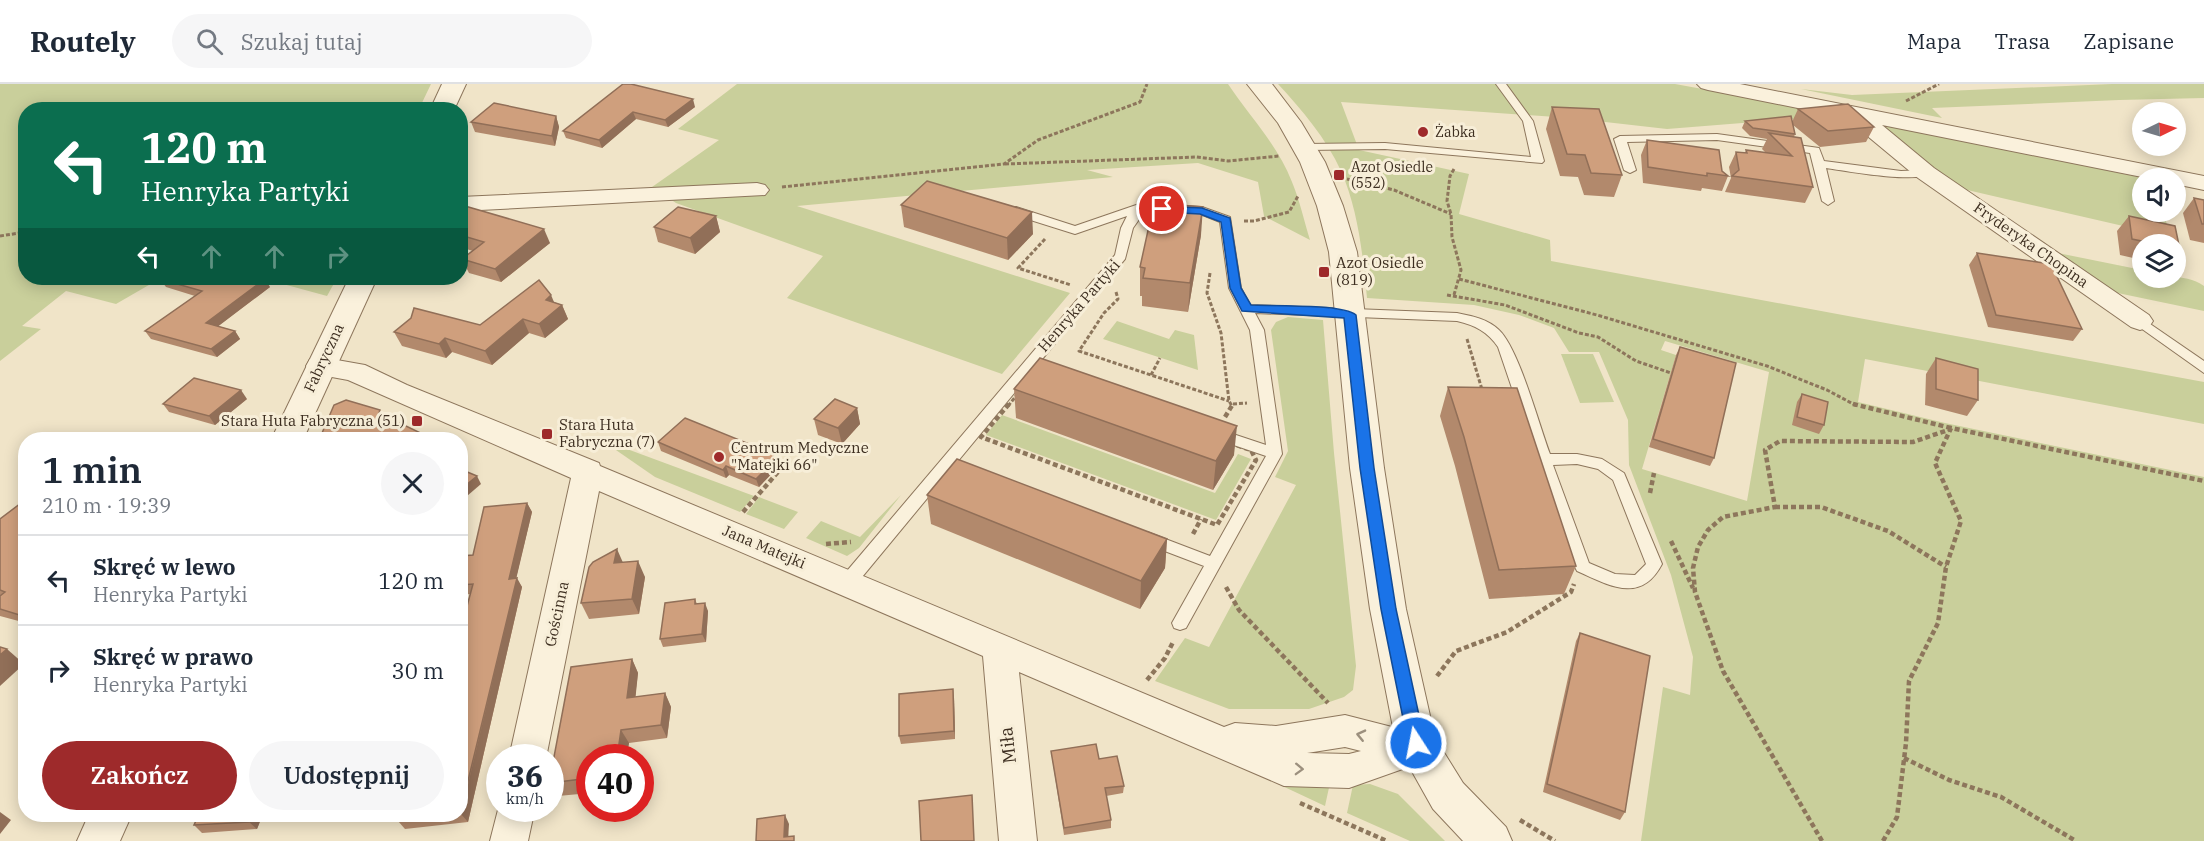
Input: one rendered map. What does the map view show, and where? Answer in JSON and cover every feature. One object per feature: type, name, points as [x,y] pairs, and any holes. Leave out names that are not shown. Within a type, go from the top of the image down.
[{"type":"street","points":[[446,102],[454,84]]},
{"type":"street","points":[[1259,84],[1282,111],[1293,151],[1310,186],[1335,216],[1343,252],[1367,468],[1388,609],[1418,748],[1448,796],[1504,830]]},
{"type":"street","points":[[1708,84],[1868,114],[2204,183]]},
{"type":"street","name":"Fryderyka Chopina","points":[[1868,114],[1869,123],[1878,134],[1926,173],[2140,321]]},
{"type":"street","points":[[468,204],[757,190]]},
{"type":"street","name":"Fabryczna","points":[[291,432],[360,285]]},
{"type":"street","name":"Jana Matejki","points":[[320,366],[355,372],[397,392],[588,471],[1284,769],[1349,771],[1418,748]]},
{"type":"street","name":"Gościnna","points":[[530,744],[588,471]]},
{"type":"street","name":"Miła","points":[[999,648],[1018,841]]},
{"type":"street","points":[[98,841],[107,822]]},
{"type":"street","points":[[509,841],[513,822]]},
{"type":"lane","points":[[1293,151],[1385,146],[1539,161],[1528,121],[1501,84]]},
{"type":"lane","points":[[1630,170],[1620,139],[1718,142],[1815,150],[1828,201]]},
{"type":"lane","points":[[1819,164],[1901,174],[1926,173]]},
{"type":"lane","points":[[1002,207],[1075,230],[1142,207],[1202,211],[1226,220],[1235,288],[1257,330],[1275,454],[1180,622]]},
{"type":"lane","name":"Henryka Partyki","points":[[847,583],[890,531],[957,463],[1025,368],[1121,256],[1127,228],[1142,207]]},
{"type":"lane","points":[[1247,309],[1328,311],[1350,315],[1457,317],[1478,321],[1496,332],[1505,346],[1543,460],[1582,567],[1620,582],[1639,583],[1650,575],[1654,564],[1619,477],[1602,464],[1577,459],[1543,460]]},
{"type":"lane","name":"Fryderyka Chopina","points":[[2140,321],[2204,368]]},
{"type":"lane","name":"Henryka Partyki","points":[[1025,368],[1057,381]]},
{"type":"lane","points":[[1203,429],[1275,454]]},
{"type":"lane","points":[[1128,531],[1212,563]]},
{"type":"path","points":[[1004,164],[1038,140],[1140,102],[1147,84]]},
{"type":"path","points":[[1905,108],[1903,104],[1907,100],[1939,84]]},
{"type":"path","points":[[757,190],[1004,164],[1196,157],[1228,161],[1293,151]]},
{"type":"path","points":[[1454,295],[1461,270],[1452,237],[1451,214],[1447,201],[1450,176],[1463,153]]},
{"type":"path","points":[[1226,220],[1254,221],[1289,212],[1310,186],[1336,177],[1394,190],[1451,214]]},
{"type":"path","points":[[1052,231],[1018,268],[1072,286]]},
{"type":"path","points":[[0,237],[18,234]]},
{"type":"path","points":[[1114,285],[1118,299],[1104,313],[1079,351],[1229,401],[1221,333],[1207,292],[1210,271]]},
{"type":"path","points":[[1459,279],[1597,315],[1767,366],[1817,386],[1855,405],[1952,428],[2204,481]]},
{"type":"path","points":[[1408,316],[1430,298],[1454,295],[1513,308],[1579,333],[1598,337],[1636,361],[1671,373]]},
{"type":"path","points":[[1464,329],[1484,394]]},
{"type":"path","points":[[1151,375],[1160,358]]},
{"type":"path","points":[[1037,376],[1057,381],[1251,450],[1256,460],[1217,525],[981,437],[1029,380],[1037,376]]},
{"type":"path","points":[[1774,507],[1765,450],[1780,441],[1912,442],[1952,428]]},
{"type":"path","points":[[1883,841],[1897,817],[1904,758],[1908,681],[1938,624],[1946,567],[1961,521],[1935,463],[1952,428]]},
{"type":"path","points":[[738,517],[785,464]]},
{"type":"path","points":[[1649,496],[1654,473]]},
{"type":"path","points":[[1695,592],[1693,568],[1698,547],[1708,530],[1723,517],[1774,507],[1821,507],[1888,531],[1946,567]]},
{"type":"path","points":[[815,544],[848,543],[890,531]]},
{"type":"path","points":[[1671,540],[1695,592],[1722,671],[1822,841]]},
{"type":"path","points":[[1212,563],[1239,610],[1336,712]]},
{"type":"path","points":[[1439,687],[1436,676],[1456,651],[1507,632],[1543,611],[1571,592],[1582,567]]},
{"type":"path","points":[[1141,685],[1165,658],[1180,622]]},
{"type":"path","points":[[1904,758],[1949,780],[2001,797],[2076,841]]},
{"type":"path","points":[[1293,800],[1387,841]]},
{"type":"path","points":[[1504,830],[1555,841]]},
{"type":"green space","points":[[0,84],[431,84],[422,102],[18,102],[18,285],[149,285],[116,304],[66,291],[22,326],[41,329],[0,361]]},
{"type":"green space","points":[[737,84],[1228,84],[1271,143],[1286,168],[1310,240],[1264,216],[1258,182],[1198,163],[1087,170],[1113,177],[797,206],[1070,293],[1002,374],[787,298],[823,256],[676,203],[652,187],[719,140],[678,129]]},
{"type":"green space","points":[[1278,84],[1675,84],[1835,113],[2132,176],[2132,222],[2166,222],[2170,234],[2158,234],[1963,189],[1832,116],[1667,129],[1570,118],[1341,102],[1359,150],[1469,174],[1459,214],[1550,240],[1551,261],[2204,382],[2204,424],[1865,359],[1858,402],[1945,423],[2204,477],[2204,841],[1641,841],[1663,687],[1690,695],[1693,657],[1671,575],[1629,465],[1628,420],[1599,352],[1569,352],[1554,328],[1519,315],[1474,305],[1367,298],[1359,233],[1352,201],[1341,171],[1313,125]],"holes":[[[1665,341],[1769,372],[1747,501],[1642,469],[1676,355],[1661,350]]]},
{"type":"green space","points":[[2112,84],[2204,84],[2204,98],[1932,108],[1942,118],[1801,89],[1852,95]]},
{"type":"green space","points":[[2048,251],[2132,268],[2132,288],[2186,288],[2186,278],[2190,279],[2204,286],[2204,311],[2108,291]]},
{"type":"green space","points":[[287,285],[333,285],[327,296]]},
{"type":"green space","points":[[1288,317],[1323,320],[1356,666],[1353,690],[1344,697],[1309,709],[1229,709],[1155,681],[1185,638],[1209,647],[1296,485],[1275,477],[1288,451],[1271,330],[1276,322]]},
{"type":"green space","points":[[1117,321],[1169,339],[1175,330],[1194,335],[1198,370],[1103,339]]},
{"type":"green space","points":[[1561,354],[1593,354],[1614,402],[1580,403]]},
{"type":"green space","points":[[1002,415],[1215,493],[1238,454],[1251,459],[1216,520],[986,435]]},
{"type":"green space","points":[[600,439],[754,496],[740,512],[655,477]]},
{"type":"green space","points":[[901,495],[859,548],[847,556],[806,538],[821,521],[860,537]]},
{"type":"green space","points":[[759,497],[798,512],[784,529],[746,514]]},
{"type":"green space","points":[[1263,777],[1302,783],[1330,783],[1325,806]]},
{"type":"green space","points":[[1370,784],[1398,794],[1445,841],[1410,841],[1347,813],[1353,785]]},
{"type":"building","points":[[623,84],[693,99],[665,120],[633,112],[599,140],[563,131]]},
{"type":"building","points":[[494,103],[556,116],[552,136],[471,122]]},
{"type":"building","points":[[1848,104],[1874,127],[1828,131],[1798,109]]},
{"type":"building","points":[[1552,107],[1599,109],[1622,175],[1591,173],[1585,155],[1567,154]]},
{"type":"building","points":[[1791,116],[1795,134],[1753,128],[1745,121]]},
{"type":"building","points":[[1769,133],[1801,138],[1813,187],[1732,176],[1739,170],[1736,152],[1747,153],[1746,150],[1792,156]]},
{"type":"building","points":[[1647,140],[1719,150],[1722,171],[1728,176],[1707,173],[1707,176],[1648,167]]},
{"type":"building","points":[[927,181],[1032,212],[1007,238],[901,205]]},
{"type":"building","points":[[2194,198],[2204,200],[2204,224],[2202,224]]},
{"type":"building","points":[[1154,203],[1203,207],[1190,283],[1143,278],[1145,268],[1140,267]]},
{"type":"building","points":[[468,207],[544,229],[495,269],[468,261],[468,254],[484,242],[468,237]]},
{"type":"building","points":[[678,207],[716,216],[690,238],[654,227]]},
{"type":"building","points":[[2129,216],[2132,217],[2132,222],[2157,222],[2175,226],[2177,234],[2132,234],[2132,239]]},
{"type":"building","points":[[1977,253],[2051,264],[2082,329],[1996,315]]},
{"type":"building","points":[[539,280],[551,295],[546,300],[562,305],[539,324],[523,319],[485,351],[445,338],[439,344],[394,332],[411,318],[414,308],[480,325]]},
{"type":"building","points":[[181,285],[257,285],[206,323],[235,331],[211,349],[145,331],[202,291]]},
{"type":"building","points":[[1680,347],[1736,363],[1714,458],[1653,439]]},
{"type":"building","points":[[1040,358],[1237,426],[1216,461],[1014,389]]},
{"type":"building","points":[[1936,358],[1978,369],[1978,400],[1936,389]]},
{"type":"building","points":[[194,378],[241,390],[209,416],[163,404]]},
{"type":"building","points":[[1448,387],[1517,388],[1576,566],[1499,570],[1464,437]]},
{"type":"building","points":[[1802,394],[1828,402],[1824,425],[1797,417]]},
{"type":"building","points":[[835,399],[857,408],[838,428],[814,419]]},
{"type":"building","points":[[346,400],[380,410],[379,413],[419,432],[322,432],[334,405]]},
{"type":"building","name":"Centrum Medyczne \"Matejki 66\"","points":[[685,418],[779,456],[756,479],[726,466],[723,470],[658,442]]},
{"type":"building","points":[[957,459],[1167,539],[1141,581],[927,495]]},
{"type":"building","points":[[468,472],[477,476],[468,483]]},
{"type":"building","points":[[527,503],[509,579],[517,578],[468,781],[468,602],[473,584],[468,584],[468,555],[473,555],[484,507]]},
{"type":"building","points":[[18,505],[18,615],[0,609],[0,596],[5,592],[0,590],[0,519]]},
{"type":"building","points":[[617,549],[614,563],[638,561],[632,599],[581,603],[589,567],[593,562]]},
{"type":"building","points":[[695,599],[695,604],[705,603],[702,634],[660,639],[665,603]]},
{"type":"building","points":[[1580,633],[1650,656],[1625,812],[1547,784]]},
{"type":"building","points":[[0,647],[7,649],[0,655]]},
{"type":"building","points":[[632,659],[627,698],[665,693],[661,725],[621,730],[619,744],[576,744],[576,780],[564,781],[564,744],[556,744],[571,667]]},
{"type":"building","points":[[953,689],[954,731],[899,736],[899,694]]},
{"type":"building","points":[[1096,744],[1099,759],[1117,756],[1124,786],[1105,788],[1111,820],[1064,828],[1051,751]]},
{"type":"building","points":[[972,795],[974,841],[921,841],[919,801]]},
{"type":"building","points":[[785,815],[784,837],[794,836],[794,841],[756,841],[757,819]]},
{"type":"building","points":[[195,822],[249,822],[194,825]]},
{"type":"place","name":"Żabka","points":[[1423,132]]},
{"type":"place","name":"Azot Osiedle (552)","points":[[1339,175]]},
{"type":"place","name":"Azot Osiedle (819)","points":[[1324,272]]},
{"type":"place","name":"Stara Huta Fabryczna (51)","points":[[417,421]]},
{"type":"place","name":"Stara Huta Fabryczna (7)","points":[[547,434]]},
{"type":"place","name":"Centrum Medyczne \"Matejki 66\"","points":[[719,457]]},
{"type":"route","points":[[1162,209],[1202,211],[1226,220],[1235,288],[1247,309],[1328,311],[1350,315],[1367,468],[1388,609],[1416,743]]}]
